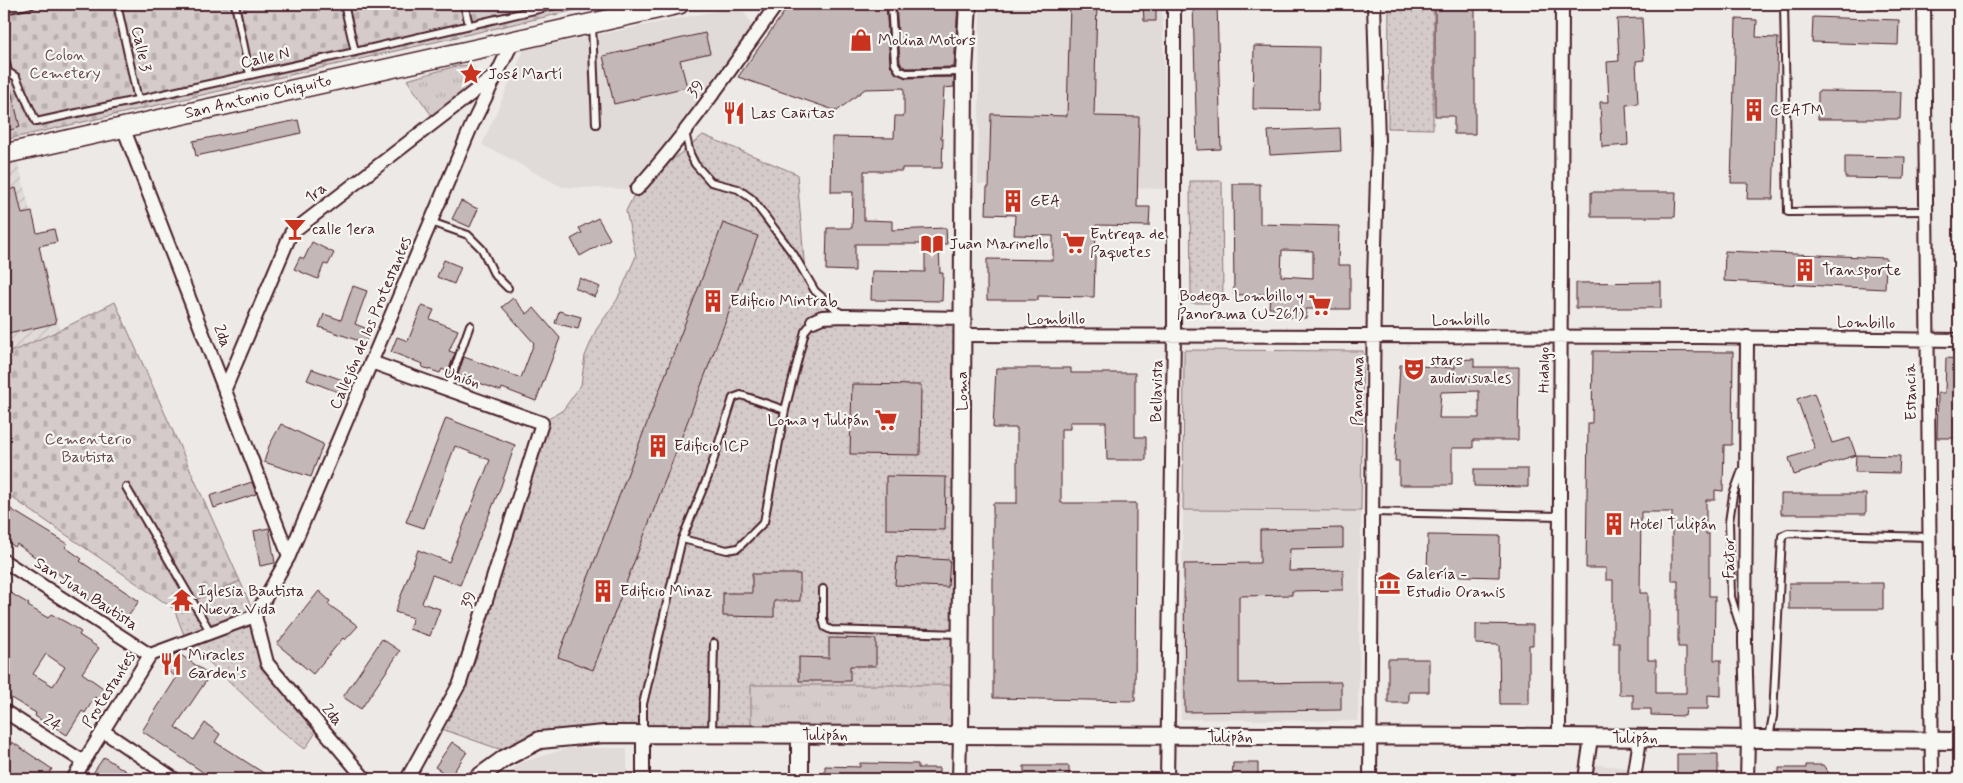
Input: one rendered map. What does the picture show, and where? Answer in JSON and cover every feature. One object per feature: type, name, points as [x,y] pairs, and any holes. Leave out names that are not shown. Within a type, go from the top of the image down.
[{"type":"main road","name":"San Antonio Chiquito","points":[[4,154],[679,4]]},
{"type":"street","name":"39","points":[[637,189],[669,154],[777,4]]},
{"type":"street","name":"Loma","points":[[959,779],[964,72],[968,4]]},
{"type":"street","name":"Bellavista","points":[[1167,779],[1174,335],[1174,4]]},
{"type":"street","name":"Panorama","points":[[1370,779],[1374,336],[1378,142],[1374,4]]},
{"type":"street","name":"Hidalgo","points":[[1559,737],[1560,336],[1563,275],[1562,4]]},
{"type":"street","name":"Estancia","points":[[1924,4],[1932,779]]},
{"type":"street","name":"Callejón de los Protestantes","points":[[255,616],[289,556],[471,127],[513,41]]},
{"type":"street","name":"1ra","points":[[225,389],[291,233],[495,76]]},
{"type":"street","name":"2da","points":[[123,127],[289,556]]},
{"type":"street","points":[[813,321],[822,317],[844,316],[963,318]]},
{"type":"street","name":"Lombillo","points":[[963,335],[1560,336],[1959,340]]},
{"type":"street","name":"Factor","points":[[1747,337],[1745,642],[1748,739],[1747,779]]},
{"type":"street","name":"Unión","points":[[372,362],[542,423]]},
{"type":"street","name":"39","points":[[407,779],[460,683],[542,423]]},
{"type":"street","name":"San Juan Bautista","points":[[4,560],[150,655]]},
{"type":"street","name":"2da","points":[[255,616],[267,663],[365,779]]},
{"type":"street","name":"Protestantes","points":[[73,779],[150,655],[255,616]]},
{"type":"street","name":"24","points":[[4,711],[84,762]]},
{"type":"street","points":[[103,731],[174,779]]},
{"type":"street","name":"Tulipán","points":[[476,779],[506,758],[540,740],[604,734],[1559,737],[1959,741]]},
{"type":"street","points":[[643,734],[643,779]]},
{"type":"street","points":[[800,735],[800,779]]},
{"type":"street","points":[[1585,779],[1591,738]]},
{"type":"street","points":[[1634,779],[1640,738]]},
{"type":"lane","points":[[4,10],[32,4]]},
{"type":"lane","name":"Calle 3","points":[[117,4],[138,100]]},
{"type":"lane","points":[[235,4],[250,75]]},
{"type":"lane","points":[[344,4],[355,52]]},
{"type":"lane","points":[[464,4],[468,25]]},
{"type":"lane","name":"Calle N","points":[[6,73],[16,77],[36,122],[355,52],[560,4]]},
{"type":"lane","points":[[890,4],[895,64],[899,70],[906,73],[964,72]]},
{"type":"lane","points":[[1784,4],[1788,212],[1926,211]]},
{"type":"lane","points":[[592,23],[596,124]]},
{"type":"lane","points":[[4,54],[6,73]]},
{"type":"lane","points":[[685,132],[690,154],[695,164],[711,182],[738,188],[752,199],[794,255],[815,291],[844,316]]},
{"type":"lane","points":[[431,222],[468,235],[482,249],[494,274],[508,288]]},
{"type":"lane","points":[[682,539],[727,550],[738,548],[764,522],[786,410],[805,331],[813,321]]},
{"type":"lane","points":[[447,390],[470,325]]},
{"type":"lane","points":[[643,734],[643,704],[682,539],[709,474],[733,398],[741,395],[786,410]]},
{"type":"lane","points":[[126,487],[211,633]]},
{"type":"lane","points":[[1373,512],[1559,516]]},
{"type":"lane","points":[[1768,739],[1773,716],[1782,536],[1788,533],[1929,537]]},
{"type":"lane","points":[[823,588],[822,620],[825,627],[831,630],[961,634]]},
{"type":"lane","points":[[712,734],[714,643]]},
{"type":"shaded area","points":[[980,4],[1162,4],[1168,189],[978,184]]},
{"type":"shaded area","points":[[731,8],[744,12],[750,21],[751,33],[629,189],[562,187],[482,145],[524,50]]},
{"type":"shaded area","points":[[15,151],[60,330],[4,355],[4,154]]},
{"type":"shaded area","points":[[1183,510],[1361,511],[1358,721],[1181,719]]},
{"type":"shaded area","points":[[568,748],[627,748],[627,779],[501,779],[520,763]]},
{"type":"shaded area","points":[[1592,764],[1627,768],[1625,779],[1590,779]]},
{"type":"green space","name":"Colon Cemetery","points":[[4,4],[602,4],[4,140]]},
{"type":"green space","points":[[1389,4],[1434,4],[1433,129],[1388,128]]},
{"type":"green space","points":[[1794,4],[1909,4],[1909,10]]},
{"type":"green space","points":[[471,65],[480,78],[476,84],[432,116],[407,80],[456,66]]},
{"type":"green space","points":[[703,135],[797,174],[805,273],[815,291],[844,316],[963,318],[960,736],[604,734],[513,754],[436,727],[460,683],[542,423],[563,410],[581,385],[585,356],[596,330],[617,300],[636,256],[626,211],[637,189]]},
{"type":"green space","points":[[1190,181],[1222,181],[1223,303],[1191,303]]},
{"type":"green space","name":"Cementerio Bautista","points":[[115,302],[240,581],[174,609],[4,492],[4,355],[60,330]]},
{"type":"green space","points":[[1184,350],[1363,351],[1361,511],[1183,510]]},
{"type":"green space","points":[[240,581],[255,616],[267,663],[320,726],[305,749],[278,728],[186,640],[174,609]]},
{"type":"green space","points":[[751,685],[951,685],[951,727],[751,727]]},
{"type":"building","points":[[790,4],[886,4],[890,64],[895,73],[906,78],[954,77],[954,87],[944,88],[941,138],[943,138],[942,168],[902,168],[902,171],[864,171],[864,220],[892,221],[892,230],[946,228],[947,244],[939,244],[940,273],[943,273],[942,301],[871,300],[872,271],[925,272],[925,244],[855,244],[855,271],[826,270],[827,228],[852,228],[853,192],[831,192],[832,137],[894,138],[895,116],[904,116],[904,88],[865,89],[837,111],[738,77]]},
{"type":"building","points":[[896,4],[958,4],[954,67],[907,68],[902,66],[900,62]]},
{"type":"building","points":[[1070,4],[1097,4],[1094,116],[1139,117],[1137,207],[1150,207],[1149,226],[1096,225],[1094,297],[1038,296],[1038,300],[987,300],[987,259],[1053,260],[1053,236],[1014,235],[1015,215],[986,214],[987,187],[989,187],[991,114],[1067,116]]},
{"type":"building","points":[[1143,4],[1156,4],[1156,21],[1144,21]]},
{"type":"building","points":[[1193,4],[1217,4],[1221,149],[1197,150]]},
{"type":"building","points":[[1435,4],[1475,4],[1475,134],[1454,134],[1454,116],[1435,116]]},
{"type":"building","points":[[1813,17],[1899,20],[1898,45],[1812,42]]},
{"type":"building","points":[[1642,18],[1644,60],[1636,61],[1638,104],[1626,105],[1628,145],[1602,147],[1600,102],[1609,102],[1607,62],[1619,61],[1617,19]]},
{"type":"building","name":"CEATM","points":[[1736,19],[1757,20],[1756,37],[1778,38],[1773,199],[1747,199],[1748,183],[1731,183]]},
{"type":"building","points":[[705,33],[710,53],[680,60],[687,87],[614,104],[603,56]]},
{"type":"building","points":[[1254,46],[1319,47],[1318,110],[1253,109]]},
{"type":"building","points":[[8,78],[20,127],[4,132],[4,79]]},
{"type":"building","points":[[1818,91],[1901,92],[1900,119],[1818,119]]},
{"type":"building","points":[[298,120],[301,133],[196,156],[193,141]]},
{"type":"building","points":[[1340,128],[1341,151],[1270,155],[1268,131]]},
{"type":"building","points":[[1845,156],[1905,157],[1904,179],[1845,178]]},
{"type":"building","points":[[1233,184],[1260,184],[1260,224],[1339,226],[1338,265],[1350,265],[1350,309],[1306,309],[1306,318],[1289,317],[1289,308],[1269,308],[1270,294],[1234,295]],"holes":[[[1282,250],[1313,251],[1313,278],[1281,276]]]},
{"type":"building","points":[[16,188],[22,214],[32,212],[37,233],[54,229],[57,242],[39,246],[56,323],[4,335],[4,266],[9,266],[4,244],[4,191]]},
{"type":"building","points":[[1591,192],[1676,192],[1675,217],[1591,217]]},
{"type":"building","points":[[461,201],[478,209],[470,227],[452,219]]},
{"type":"building","points":[[598,218],[610,239],[580,256],[571,239],[582,233],[579,228]]},
{"type":"building","points":[[723,223],[758,236],[593,670],[558,657]]},
{"type":"building","points":[[312,242],[334,253],[328,265],[324,264],[318,279],[294,269],[300,257],[304,259]]},
{"type":"building","name":"Transporte","points":[[1725,251],[1886,258],[1885,289],[1724,281]]},
{"type":"building","points":[[444,260],[461,267],[454,284],[437,277]]},
{"type":"building","points":[[580,278],[600,287],[595,297],[575,288]]},
{"type":"building","points":[[1661,282],[1661,308],[1576,308],[1576,283]]},
{"type":"building","points":[[353,286],[367,291],[355,324],[370,330],[365,343],[319,327],[324,314],[341,320]]},
{"type":"building","points":[[513,298],[527,314],[534,308],[560,338],[536,401],[502,388],[501,391],[458,375],[464,357],[521,378],[534,343],[502,307]]},
{"type":"building","points":[[422,306],[434,310],[430,319],[458,330],[449,351],[455,353],[448,372],[442,369],[440,373],[422,367],[423,364],[391,352],[397,337],[408,341]]},
{"type":"building","points":[[559,311],[581,317],[578,329],[555,323]]},
{"type":"building","name":"Hotel Tulipán","points":[[1593,351],[1733,352],[1732,445],[1724,445],[1723,491],[1715,490],[1715,500],[1706,500],[1706,534],[1709,534],[1709,596],[1715,596],[1714,660],[1721,660],[1721,696],[1708,695],[1708,709],[1686,709],[1685,716],[1651,715],[1651,709],[1633,709],[1633,695],[1619,695],[1619,643],[1613,643],[1613,580],[1606,580],[1606,568],[1586,568],[1588,423],[1592,423]],"holes":[[[1641,512],[1672,512],[1672,581],[1678,581],[1678,647],[1686,647],[1686,693],[1656,693],[1656,660],[1648,660],[1648,593],[1640,593]]]},
{"type":"building","points":[[1946,358],[1959,359],[1959,438],[1937,438],[1938,393],[1945,393]]},
{"type":"building","points":[[1474,359],[1474,367],[1519,367],[1518,440],[1473,440],[1473,448],[1452,448],[1452,485],[1399,485],[1399,461],[1395,461],[1400,365],[1455,368],[1455,360]],"holes":[[[1479,391],[1479,418],[1439,418],[1441,392]]]},
{"type":"building","points":[[996,368],[1071,368],[1071,373],[1135,373],[1135,437],[1146,437],[1146,460],[1107,460],[1106,422],[1070,422],[1070,429],[1061,429],[1061,503],[1136,503],[1135,701],[993,698],[993,503],[1017,503],[1017,428],[993,428]]},
{"type":"building","points":[[312,369],[348,382],[343,394],[307,380]]},
{"type":"building","name":"Loma y Tulipán","points":[[852,384],[921,385],[920,455],[850,454]]},
{"type":"building","points":[[1814,393],[1832,443],[1850,438],[1856,455],[1794,475],[1789,458],[1815,449],[1797,399]]},
{"type":"building","points":[[446,418],[515,445],[501,486],[460,585],[432,575],[422,603],[440,609],[430,636],[409,629],[413,618],[395,612],[418,550],[449,562],[490,460],[455,446],[424,528],[406,522]]},
{"type":"building","points":[[281,424],[323,444],[311,477],[264,462],[269,446]]},
{"type":"building","points":[[1856,455],[1900,456],[1899,473],[1855,472]]},
{"type":"building","points":[[1474,469],[1528,469],[1528,487],[1474,486]]},
{"type":"building","points":[[886,476],[946,477],[945,530],[886,529]]},
{"type":"building","points":[[252,482],[256,494],[214,508],[210,496]]},
{"type":"building","points":[[1781,494],[1866,494],[1866,514],[1781,514]]},
{"type":"building","points":[[4,505],[68,544],[65,547],[82,559],[80,561],[139,601],[125,621],[102,606],[101,609],[85,598],[69,586],[71,583],[17,544],[15,547],[4,540]]},
{"type":"building","points":[[269,528],[275,563],[260,566],[254,531]]},
{"type":"building","points":[[1343,528],[1343,548],[1290,549],[1289,571],[1343,570],[1343,590],[1292,591],[1292,595],[1239,596],[1239,683],[1341,682],[1341,710],[1185,712],[1184,564],[1260,563],[1260,530]]},
{"type":"building","points":[[1428,535],[1500,536],[1499,577],[1427,575]]},
{"type":"building","points":[[897,557],[950,560],[948,587],[895,585]]},
{"type":"building","points":[[752,574],[800,574],[800,601],[774,601],[774,617],[723,616],[723,593],[752,593]]},
{"type":"building","points":[[1789,583],[1883,583],[1883,609],[1789,609]]},
{"type":"building","points":[[4,589],[48,618],[51,614],[69,624],[81,632],[79,635],[99,648],[82,673],[106,690],[99,700],[95,697],[85,713],[82,711],[67,735],[47,724],[35,716],[36,713],[4,694]],"holes":[[[46,654],[65,667],[53,686],[33,674]]]},
{"type":"building","points":[[319,591],[330,601],[328,604],[358,626],[345,640],[343,638],[313,674],[277,644]]},
{"type":"building","points":[[1476,624],[1533,625],[1533,645],[1529,645],[1529,704],[1500,704],[1499,645],[1476,644]]},
{"type":"building","points":[[829,638],[876,639],[876,666],[850,666],[850,681],[799,681],[799,657],[829,658]]},
{"type":"building","points":[[382,639],[400,651],[361,709],[343,697]]},
{"type":"building","points":[[178,653],[210,675],[175,727],[194,740],[205,723],[220,734],[215,742],[273,779],[213,779],[142,731],[177,677],[162,668],[170,656]]},
{"type":"building","points":[[1388,659],[1429,659],[1429,692],[1409,692],[1409,703],[1388,703]]},
{"type":"building","points":[[12,742],[52,769],[45,779],[4,779],[4,754]]},
{"type":"building","points":[[452,742],[467,752],[450,777],[435,767]]},
{"type":"building","points":[[1677,754],[1718,754],[1718,779],[1677,779]]},
{"type":"building","points":[[104,757],[138,779],[89,779]]},
{"type":"building","points":[[860,763],[918,764],[918,768],[939,768],[939,779],[825,779],[825,766],[860,767]]},
{"type":"building","points":[[1233,763],[1258,763],[1258,779],[1232,779]]},
{"type":"building","points":[[1806,765],[1823,765],[1833,779],[1779,779],[1779,768],[1806,768]]},
{"type":"building","points":[[1024,766],[1069,766],[1069,779],[1024,779]]},
{"type":"place","name":"Molina Motors","points":[[861,40]]},
{"type":"place","name":"José Martí","points":[[471,74]]},
{"type":"place","name":"CEATM","points":[[1754,110]]},
{"type":"place","name":"Las Cañitas","points":[[734,113]]},
{"type":"place","name":"GEA","points":[[1013,201]]},
{"type":"place","name":"calle 1era","points":[[295,229]]},
{"type":"place","name":"Entrega de Paquetes","points":[[1074,243]]},
{"type":"place","name":"Juan Marinello","points":[[932,244]]},
{"type":"place","name":"Transporte","points":[[1805,270]]},
{"type":"place","name":"Edificio Mintrab","points":[[713,301]]},
{"type":"place","name":"Bodega Lombillo y Panorama (U-261)","points":[[1320,305]]},
{"type":"place","name":"stars audiovisuales","points":[[1414,369]]},
{"type":"place","name":"Loma y Tulipán","points":[[886,420]]},
{"type":"place","name":"Edificio ICP","points":[[658,446]]},
{"type":"place","name":"Hotel Tulipán","points":[[1614,524]]},
{"type":"place","name":"Galería - Estudio Oramis","points":[[1389,583]]},
{"type":"place","name":"Edificio Minaz","points":[[603,591]]},
{"type":"place","name":"Iglesia Bautista Nueva Vida","points":[[182,600]]},
{"type":"place","name":"Miracles Garden's","points":[[171,664]]}]
